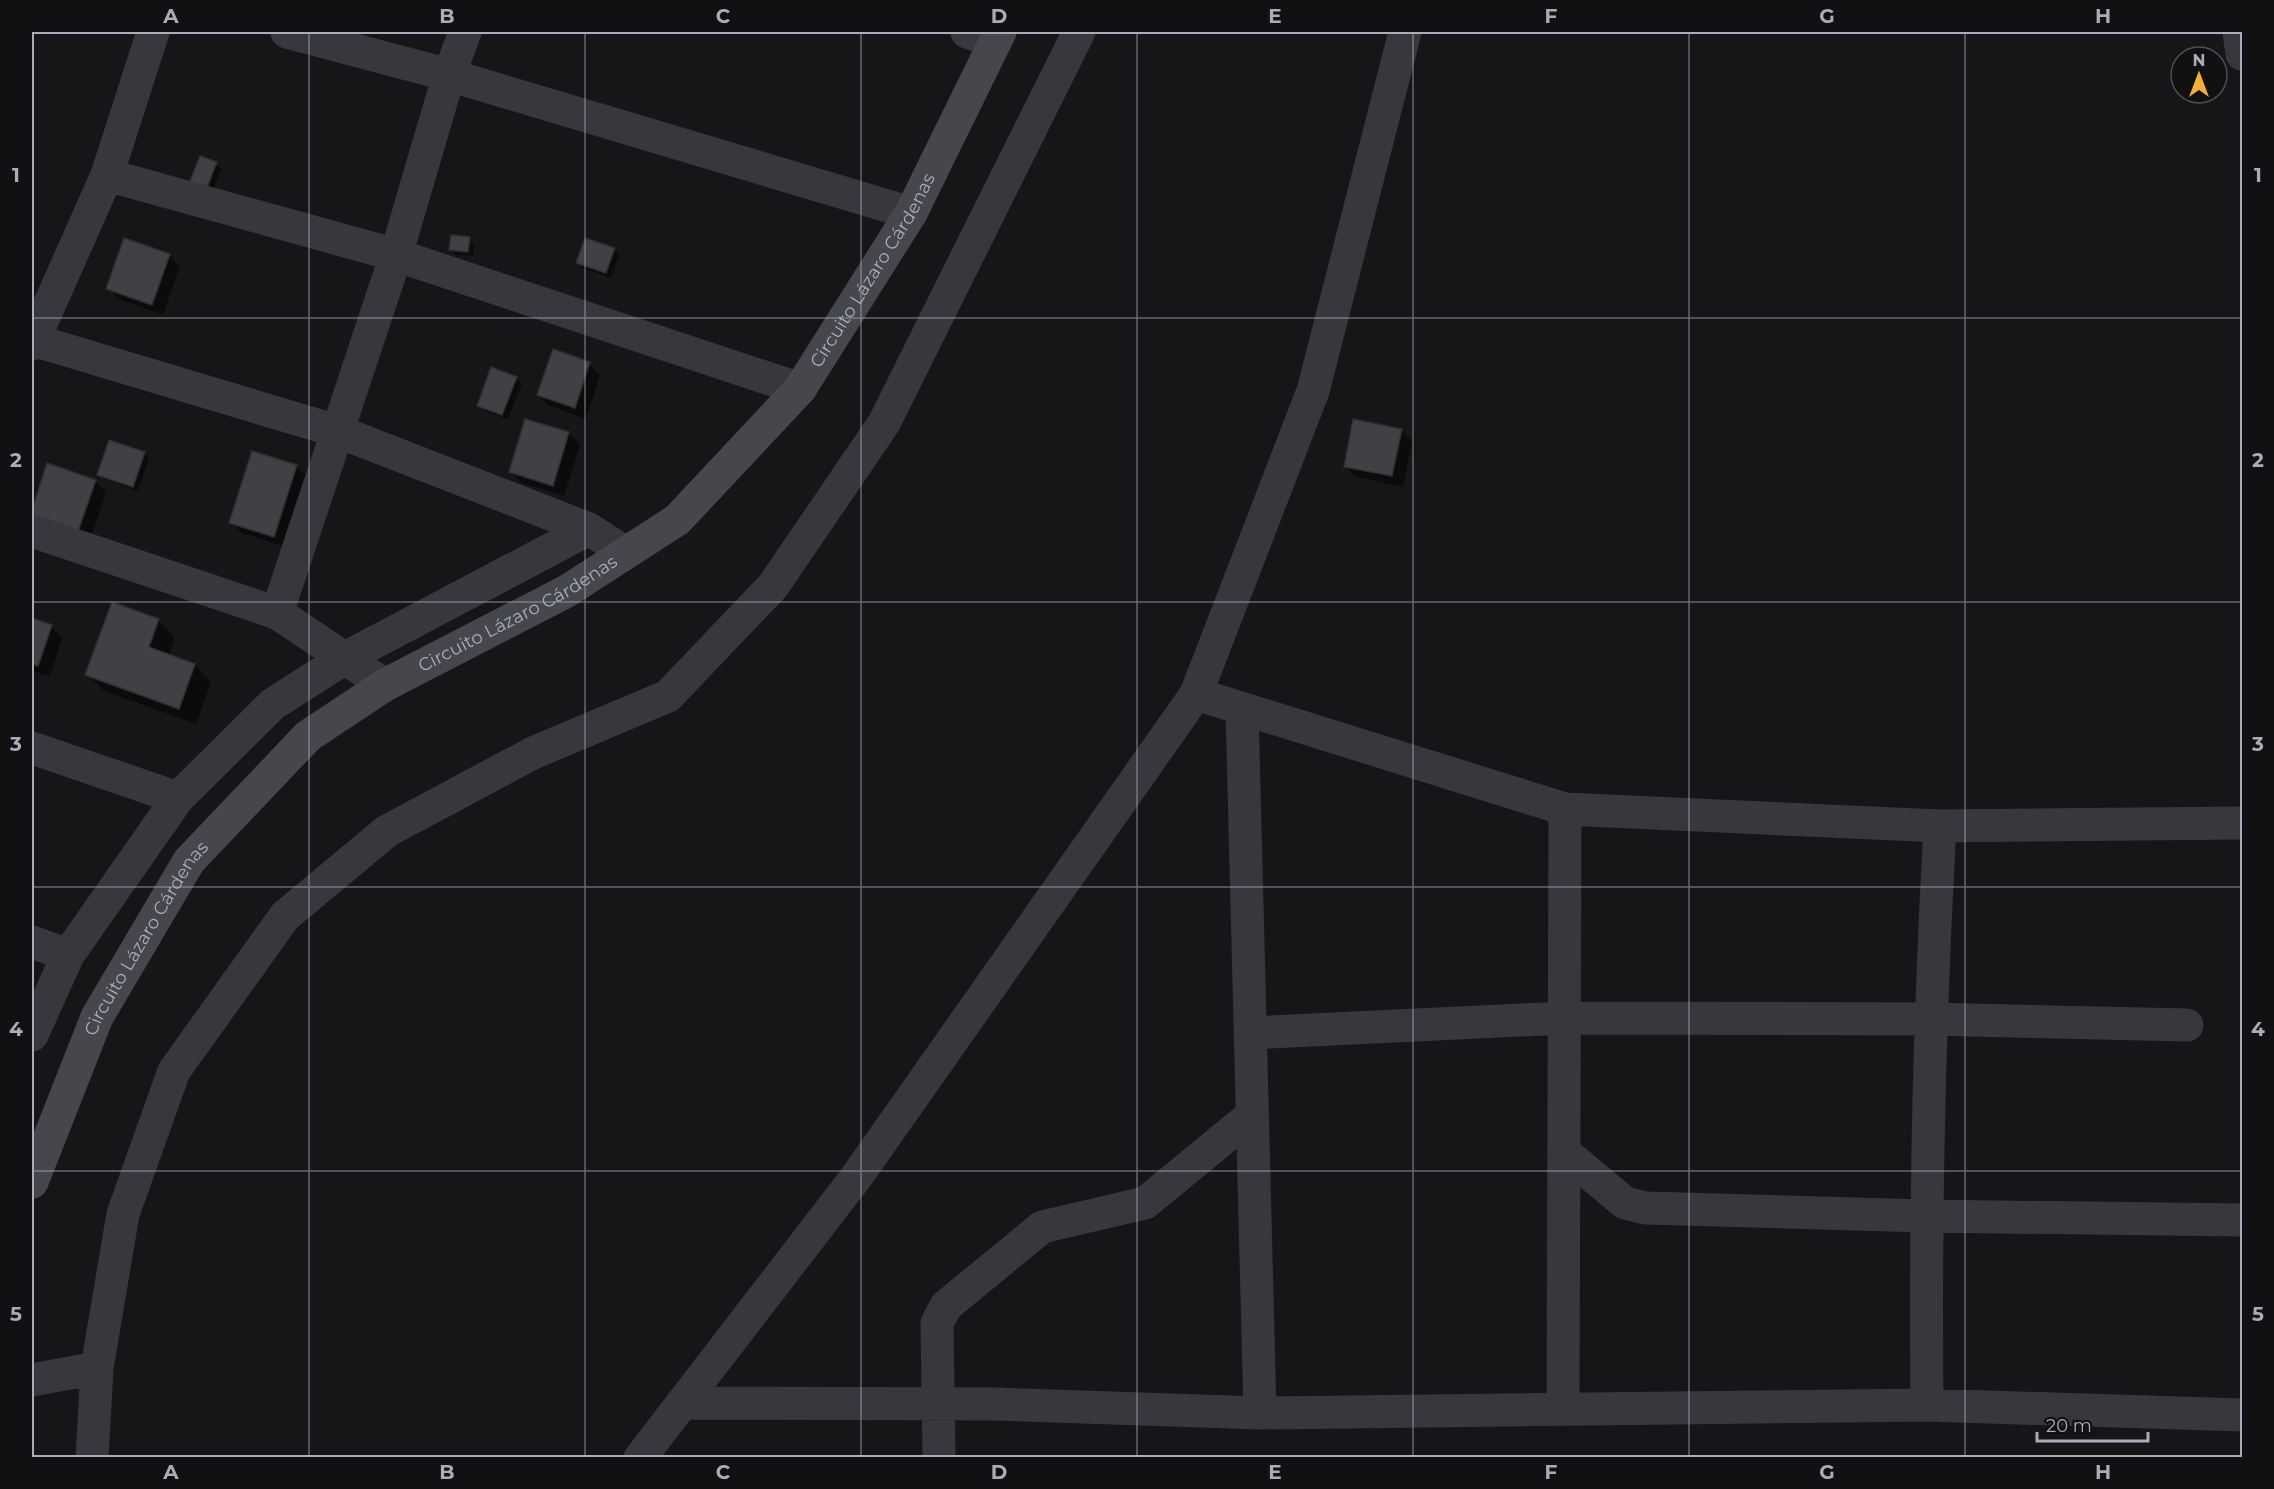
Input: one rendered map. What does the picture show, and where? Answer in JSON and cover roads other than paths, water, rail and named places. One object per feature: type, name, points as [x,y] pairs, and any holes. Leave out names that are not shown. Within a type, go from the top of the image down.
[{"type":"street","points":[[153,32],[106,175],[32,342],[337,431],[589,529],[626,553]]},
{"type":"street","points":[[287,32],[449,75],[911,213]]},
{"type":"street","points":[[277,613],[396,255],[449,75],[465,32]]},
{"type":"street","points":[[93,1458],[97,1368],[123,1214],[174,1071],[285,916],[387,831],[532,753],[668,696],[772,586],[884,423],[1079,32]]},
{"type":"street","points":[[640,1458],[857,1176],[1196,694],[1313,391],[1405,32]]},
{"type":"street","points":[[2239,32],[2242,54]]},
{"type":"street","name":"Circuito Lázaro Cárdenas","points":[[32,1181],[97,1017],[189,861],[308,736],[385,685],[567,591],[676,520],[800,389],[911,213],[987,35]]},
{"type":"street","points":[[106,175],[396,255],[800,389]]},
{"type":"street","points":[[32,1035],[68,955],[178,798],[273,704],[345,658],[589,529]]},
{"type":"street","points":[[32,531],[277,613],[385,685]]},
{"type":"street","points":[[1196,694],[1565,809],[1940,826],[2242,822]]},
{"type":"street","points":[[1242,708],[1260,1413]]},
{"type":"street","points":[[32,748],[178,798]]},
{"type":"street","points":[[1563,1409],[1565,809]]},
{"type":"street","points":[[1927,1405],[1925,1216],[1929,1019],[1940,826]]},
{"type":"street","points":[[32,942],[68,955]]},
{"type":"street","points":[[1250,1033],[1564,1018],[1929,1019],[2187,1025]]},
{"type":"street","points":[[939,1458],[937,1323],[946,1306],[1041,1227],[1145,1203],[1252,1115]]},
{"type":"street","points":[[1564,1152],[1625,1203],[1646,1208],[1925,1216],[2242,1220]]},
{"type":"street","points":[[32,1380],[97,1368]]},
{"type":"street","points":[[682,1403],[938,1404],[1260,1413],[1927,1405],[2242,1415]]}]
